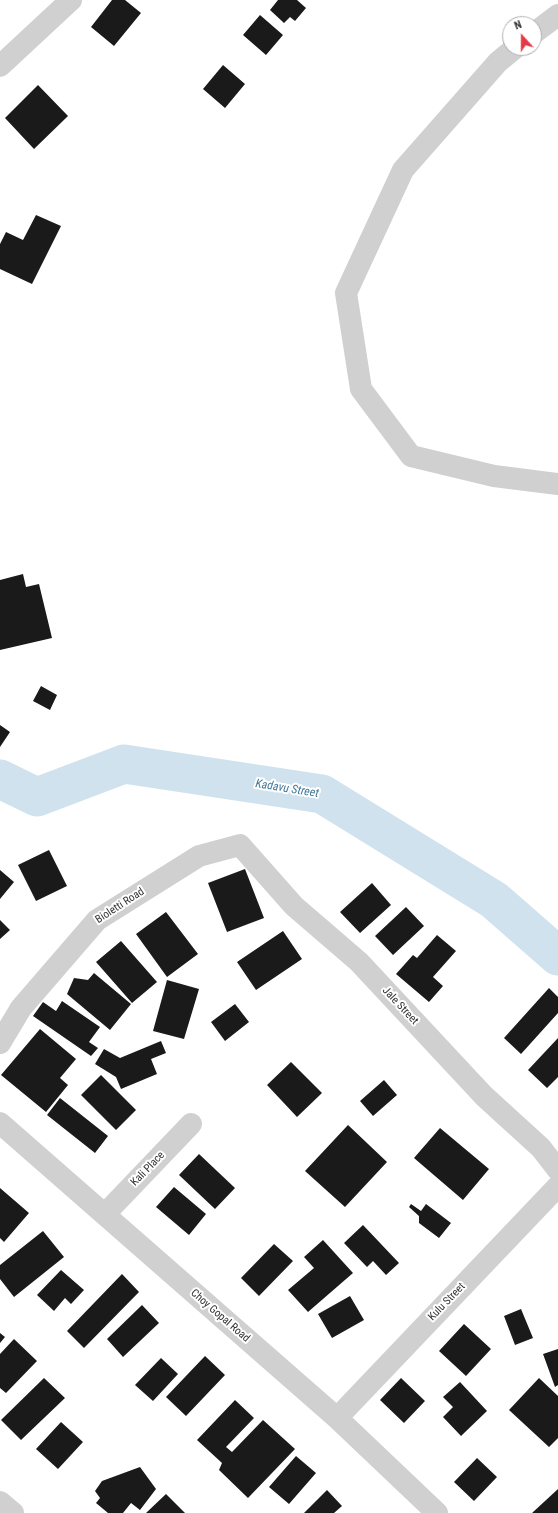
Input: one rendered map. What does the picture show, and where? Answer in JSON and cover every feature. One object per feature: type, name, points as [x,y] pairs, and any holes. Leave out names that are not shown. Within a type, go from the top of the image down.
[{"type":"street","points":[[0,66],[71,0]]},
{"type":"street","points":[[542,27],[558,15]]},
{"type":"street","points":[[505,56],[498,62],[403,170],[346,293],[361,389],[411,456],[494,476],[558,484]]},
{"type":"street","name":"Bioletti Road","points":[[0,1043],[21,1008],[97,920],[199,856],[240,845]]},
{"type":"street","name":"Jale Street","points":[[240,845],[294,906],[359,962],[484,1096],[541,1148],[558,1170]]},
{"type":"street","name":"Choy Gopal Road","points":[[0,1123],[337,1418],[437,1513]]},
{"type":"street","name":"Kali Place","points":[[105,1214],[191,1124]]},
{"type":"street","name":"Kulu Street","points":[[337,1418],[558,1186]]},
{"type":"street","points":[[0,1502],[13,1513]]},
{"type":"building","points":[[112,0],[125,0],[141,13],[114,46],[91,27]]},
{"type":"building","points":[[278,0],[297,0],[306,8],[295,21],[290,17],[284,23],[270,10]]},
{"type":"building","points":[[260,15],[283,35],[266,55],[243,35]]},
{"type":"building","points":[[223,65],[245,84],[225,108],[203,89]]},
{"type":"building","points":[[38,85],[68,116],[34,149],[5,118]]},
{"type":"building","points":[[36,215],[61,226],[32,284],[0,269],[0,244],[6,232],[23,240]]},
{"type":"building","points":[[23,574],[26,587],[39,584],[52,638],[0,650],[0,580]]},
{"type":"building","points":[[41,686],[57,695],[50,710],[33,701]]},
{"type":"building","points":[[0,725],[10,732],[0,747]]},
{"type":"building","points":[[49,850],[67,886],[36,901],[18,865]]},
{"type":"building","points":[[245,869],[264,918],[227,932],[208,883]]},
{"type":"building","points":[[0,870],[14,882],[0,899]]},
{"type":"building","points":[[372,883],[391,905],[360,933],[340,912]]},
{"type":"building","points":[[406,907],[424,926],[393,955],[375,936]]},
{"type":"building","points":[[166,912],[198,954],[167,977],[136,934]]},
{"type":"building","points":[[0,920],[10,930],[0,939]]},
{"type":"building","points":[[283,931],[302,959],[256,990],[237,962]]},
{"type":"building","points":[[437,935],[456,951],[433,977],[443,986],[429,1002],[396,974],[413,955],[417,958]]},
{"type":"building","points":[[121,941],[157,982],[132,1003],[96,962]]},
{"type":"building","points":[[94,973],[131,1004],[110,1030],[67,994],[74,978],[88,980]]},
{"type":"building","points":[[167,980],[199,989],[184,1039],[153,1031]]},
{"type":"building","points":[[549,988],[558,997],[558,1013],[521,1054],[504,1038]]},
{"type":"building","points":[[62,1001],[100,1027],[89,1042],[98,1048],[91,1056],[33,1016],[43,1002],[56,1011]]},
{"type":"building","points":[[235,1004],[249,1022],[225,1041],[211,1022]]},
{"type":"building","points":[[40,1029],[76,1059],[60,1078],[68,1085],[46,1112],[1,1075]]},
{"type":"building","points":[[558,1038],[558,1077],[547,1088],[528,1070]]},
{"type":"building","points":[[161,1041],[166,1053],[151,1059],[157,1074],[121,1089],[116,1077],[95,1064],[104,1049],[120,1058]]},
{"type":"building","points":[[291,1062],[322,1093],[297,1117],[267,1085]]},
{"type":"building","points":[[101,1075],[136,1110],[116,1130],[81,1095]]},
{"type":"building","points":[[384,1080],[397,1095],[373,1116],[360,1101]]},
{"type":"building","points":[[60,1098],[108,1136],[95,1153],[47,1115]]},
{"type":"building","points":[[348,1125],[387,1162],[345,1207],[305,1171]]},
{"type":"building","points":[[440,1128],[489,1169],[463,1200],[414,1158]]},
{"type":"building","points":[[199,1154],[235,1188],[215,1209],[179,1175]]},
{"type":"building","points":[[174,1187],[206,1214],[189,1235],[156,1207]]},
{"type":"building","points":[[0,1188],[29,1213],[4,1242],[0,1238]]},
{"type":"building","points":[[411,1204],[421,1211],[426,1204],[451,1223],[439,1238],[419,1223],[419,1216],[409,1207]]},
{"type":"building","points":[[363,1225],[399,1263],[386,1275],[373,1261],[367,1267],[344,1243]]},
{"type":"building","points":[[43,1231],[64,1257],[14,1297],[0,1279],[0,1265]]},
{"type":"building","points":[[323,1240],[353,1273],[308,1312],[288,1290],[314,1268],[304,1257]]},
{"type":"building","points":[[274,1244],[293,1261],[259,1296],[241,1278]]},
{"type":"building","points":[[61,1270],[84,1290],[71,1304],[65,1298],[54,1311],[37,1295]]},
{"type":"building","points":[[122,1274],[139,1292],[84,1348],[67,1331]]},
{"type":"building","points":[[350,1296],[364,1320],[332,1338],[318,1314]]},
{"type":"building","points":[[142,1305],[159,1323],[123,1357],[107,1339]]},
{"type":"building","points":[[521,1309],[533,1338],[515,1345],[504,1316]]},
{"type":"building","points":[[464,1324],[491,1349],[466,1376],[439,1351]]},
{"type":"building","points":[[0,1333],[5,1337],[0,1343]]},
{"type":"building","points":[[14,1339],[37,1361],[6,1393],[0,1388],[0,1354]]},
{"type":"building","points":[[558,1349],[558,1385],[555,1387],[543,1354]]},
{"type":"building","points":[[205,1356],[225,1375],[186,1416],[166,1397]]},
{"type":"building","points":[[161,1358],[178,1374],[153,1401],[135,1385]]},
{"type":"building","points":[[44,1378],[65,1398],[21,1440],[1,1420]]},
{"type":"building","points":[[401,1378],[425,1401],[404,1423],[380,1400]]},
{"type":"building","points":[[539,1378],[558,1396],[558,1438],[549,1447],[509,1410]]},
{"type":"building","points":[[460,1382],[487,1411],[461,1436],[443,1417],[453,1407],[443,1397]]},
{"type":"building","points":[[235,1400],[254,1418],[226,1447],[232,1452],[263,1420],[295,1449],[248,1498],[219,1470],[222,1463],[197,1440]]},
{"type":"building","points":[[61,1422],[83,1442],[58,1469],[36,1449]]},
{"type":"building","points":[[296,1456],[316,1473],[289,1504],[269,1487]]},
{"type":"building","points":[[477,1458],[497,1477],[474,1501],[454,1482]]},
{"type":"building","points":[[140,1467],[156,1489],[140,1510],[131,1503],[123,1513],[108,1513],[96,1503],[100,1498],[95,1491],[102,1481]]},
{"type":"building","points":[[558,1489],[558,1513],[532,1513]]},
{"type":"building","points":[[327,1490],[342,1506],[334,1513],[304,1513]]},
{"type":"building","points":[[166,1494],[185,1513],[146,1513]]},
{"type":"waterway","name":"Kadavu Street","points":[[0,779],[37,797],[124,764],[322,794],[494,900],[558,956]]}]
